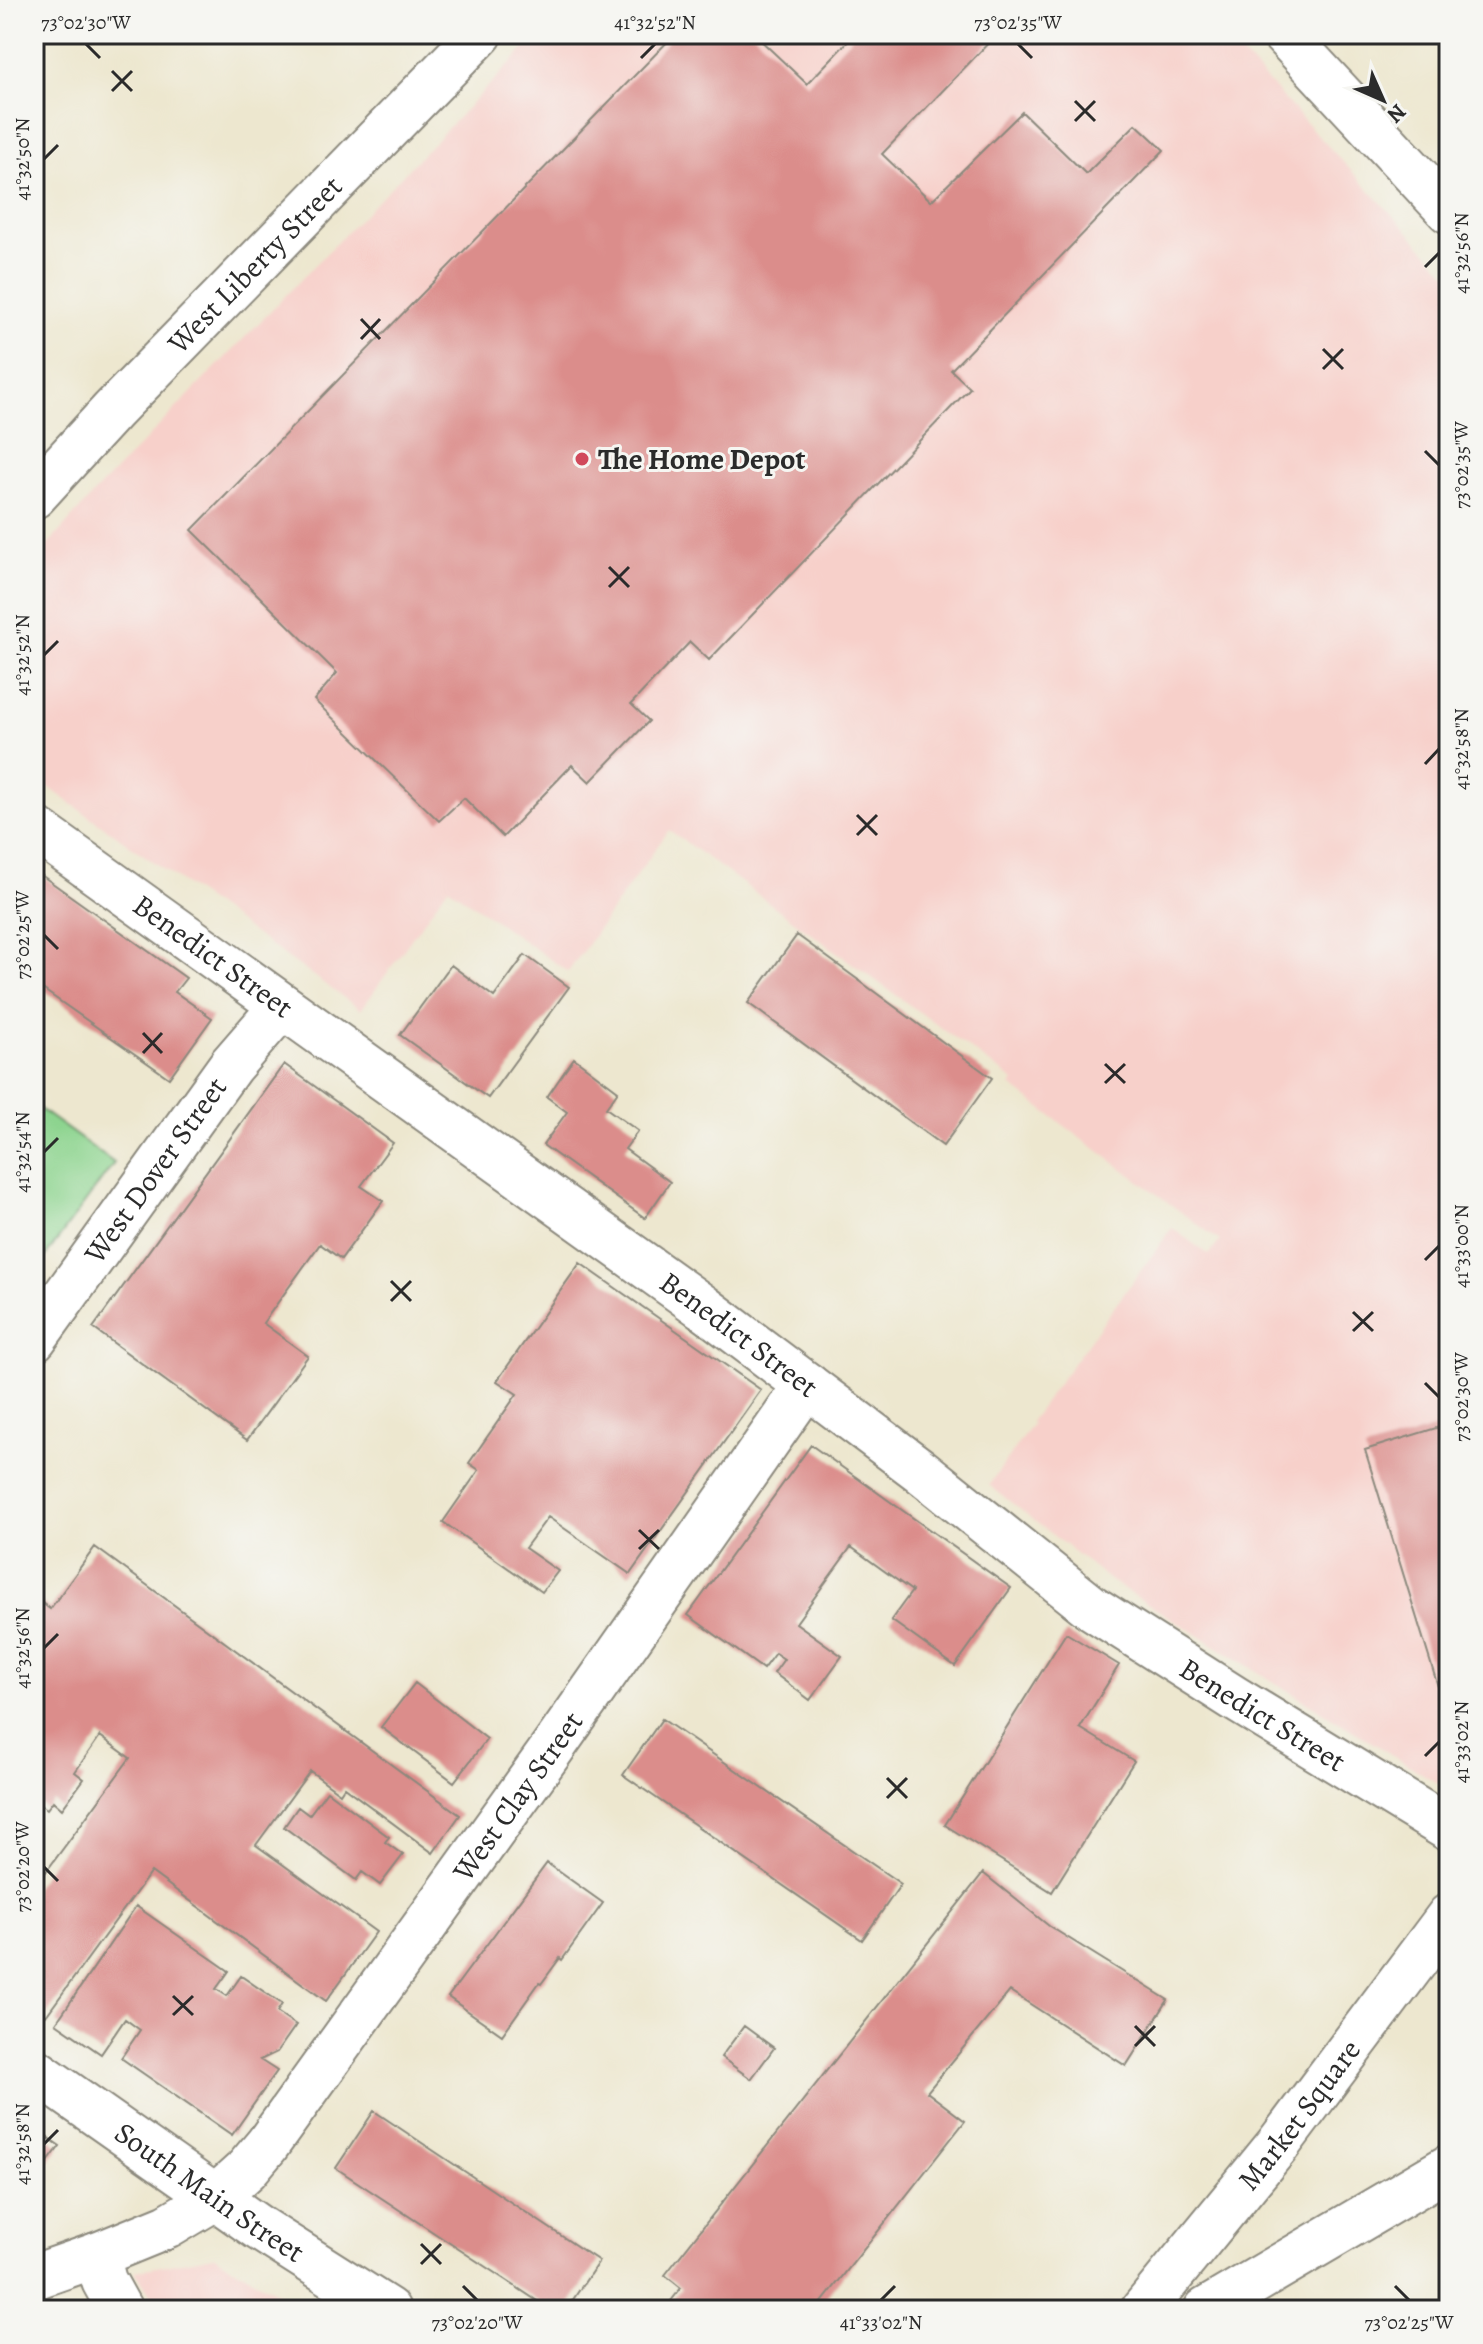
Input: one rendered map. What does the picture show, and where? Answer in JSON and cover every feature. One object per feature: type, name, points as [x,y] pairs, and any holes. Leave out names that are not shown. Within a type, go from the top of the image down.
[{"type":"main road","name":"West Liberty Street","points":[[34,496],[112,411],[480,34]]},
{"type":"main road","points":[[1284,34],[1449,211]]},
{"type":"main road","name":"Benedict Street","points":[[34,828],[703,1307],[964,1505],[1091,1607],[1449,1829]]},
{"type":"main road","name":"West Dover Street","points":[[34,1339],[231,1065],[282,1006]]},
{"type":"main road","name":"West Clay Street","points":[[34,2277],[168,2226],[215,2198],[246,2170],[544,1760],[807,1385]]},
{"type":"main road","name":"Market Square","points":[[1143,2310],[1277,2146],[1449,1916]]},
{"type":"main road","name":"South Main Street","points":[[34,2070],[259,2228],[388,2310]]},
{"type":"main road","points":[[1206,2310],[1449,2167]]},
{"type":"main road","points":[[97,2255],[104,2281],[120,2310]]},
{"type":"shaded area","points":[[539,34],[1223,34],[1449,275],[1449,1790],[1111,1581],[989,1485],[1032,1424],[1030,1422],[1172,1228],[1209,1255],[1220,1241],[1011,1086],[1014,1081],[669,830],[568,972],[448,887],[361,1010],[34,777],[34,560],[99,488]]},
{"type":"shaded area","points":[[214,2256],[307,2310],[161,2310],[135,2271]]},
{"type":"green space","points":[[34,1105],[114,1163],[34,1272]]},
{"type":"building","name":"The Home Depot","points":[[675,34],[754,34],[807,84],[855,34],[997,34],[882,154],[931,201],[1022,112],[1086,174],[1136,124],[1164,150],[951,370],[970,388],[709,660],[690,642],[631,704],[649,721],[590,782],[572,765],[503,837],[464,798],[439,821],[314,700],[337,673],[192,530]]},
{"type":"building","points":[[34,870],[186,978],[175,992],[212,1018],[169,1078],[34,983]]},
{"type":"building","points":[[797,935],[992,1078],[943,1146],[748,1003]]},
{"type":"building","points":[[525,955],[569,987],[488,1098],[400,1035],[451,965],[494,997]]},
{"type":"building","points":[[574,1058],[618,1091],[606,1108],[638,1131],[625,1149],[670,1182],[645,1218],[543,1145],[567,1112],[547,1097]]},
{"type":"building","points":[[284,1064],[393,1143],[361,1186],[383,1201],[341,1259],[320,1244],[263,1323],[308,1356],[247,1440],[93,1328]]},
{"type":"building","points":[[580,1263],[761,1390],[630,1574],[548,1517],[525,1548],[558,1571],[542,1592],[443,1522],[479,1470],[469,1463],[517,1394],[497,1381]]},
{"type":"building","points":[[1449,1424],[1449,1719],[1448,1719],[1365,1450]]},
{"type":"building","points":[[811,1445],[1011,1588],[955,1666],[891,1620],[912,1591],[851,1547],[796,1623],[842,1656],[810,1700],[774,1673],[784,1659],[775,1653],[763,1669],[688,1615]]},
{"type":"building","points":[[95,1547],[460,1815],[433,1853],[344,1787],[340,1793],[310,1771],[256,1845],[376,1932],[326,2001],[151,1872],[46,2016],[34,2008],[34,1888],[130,1758],[100,1736],[75,1772],[84,1779],[62,1809],[53,1801],[47,1809],[34,1800],[34,1597],[50,1609]]},
{"type":"building","points":[[1066,1633],[1119,1665],[1080,1728],[1134,1761],[1052,1892],[945,1825]]},
{"type":"building","points":[[415,1683],[487,1739],[454,1782],[381,1727]]},
{"type":"building","points":[[662,1719],[901,1884],[862,1940],[623,1775]]},
{"type":"building","points":[[327,1791],[389,1837],[385,1842],[403,1855],[380,1885],[362,1872],[356,1880],[284,1827],[298,1807],[309,1815]]},
{"type":"building","points":[[547,1863],[603,1903],[502,2035],[448,1997]]},
{"type":"building","points":[[983,1873],[1049,1926],[1168,2000],[1126,2066],[1010,1991],[927,2092],[965,2121],[816,2310],[664,2310],[681,2288],[665,2275]]},
{"type":"building","points":[[136,1906],[229,1971],[216,1989],[227,1996],[241,1976],[282,2004],[277,2012],[296,2025],[277,2052],[260,2060],[277,2071],[232,2135],[121,2058],[140,2030],[125,2019],[101,2054],[56,2023]]},
{"type":"building","points":[[744,2026],[774,2048],[751,2079],[721,2057]]},
{"type":"building","points":[[374,2111],[599,2261],[566,2310],[551,2310],[336,2168]]},
{"type":"building","points":[[34,2128],[60,2146],[34,2180]]},
{"type":"place","name":"The Home Depot","points":[[582,459]]}]
